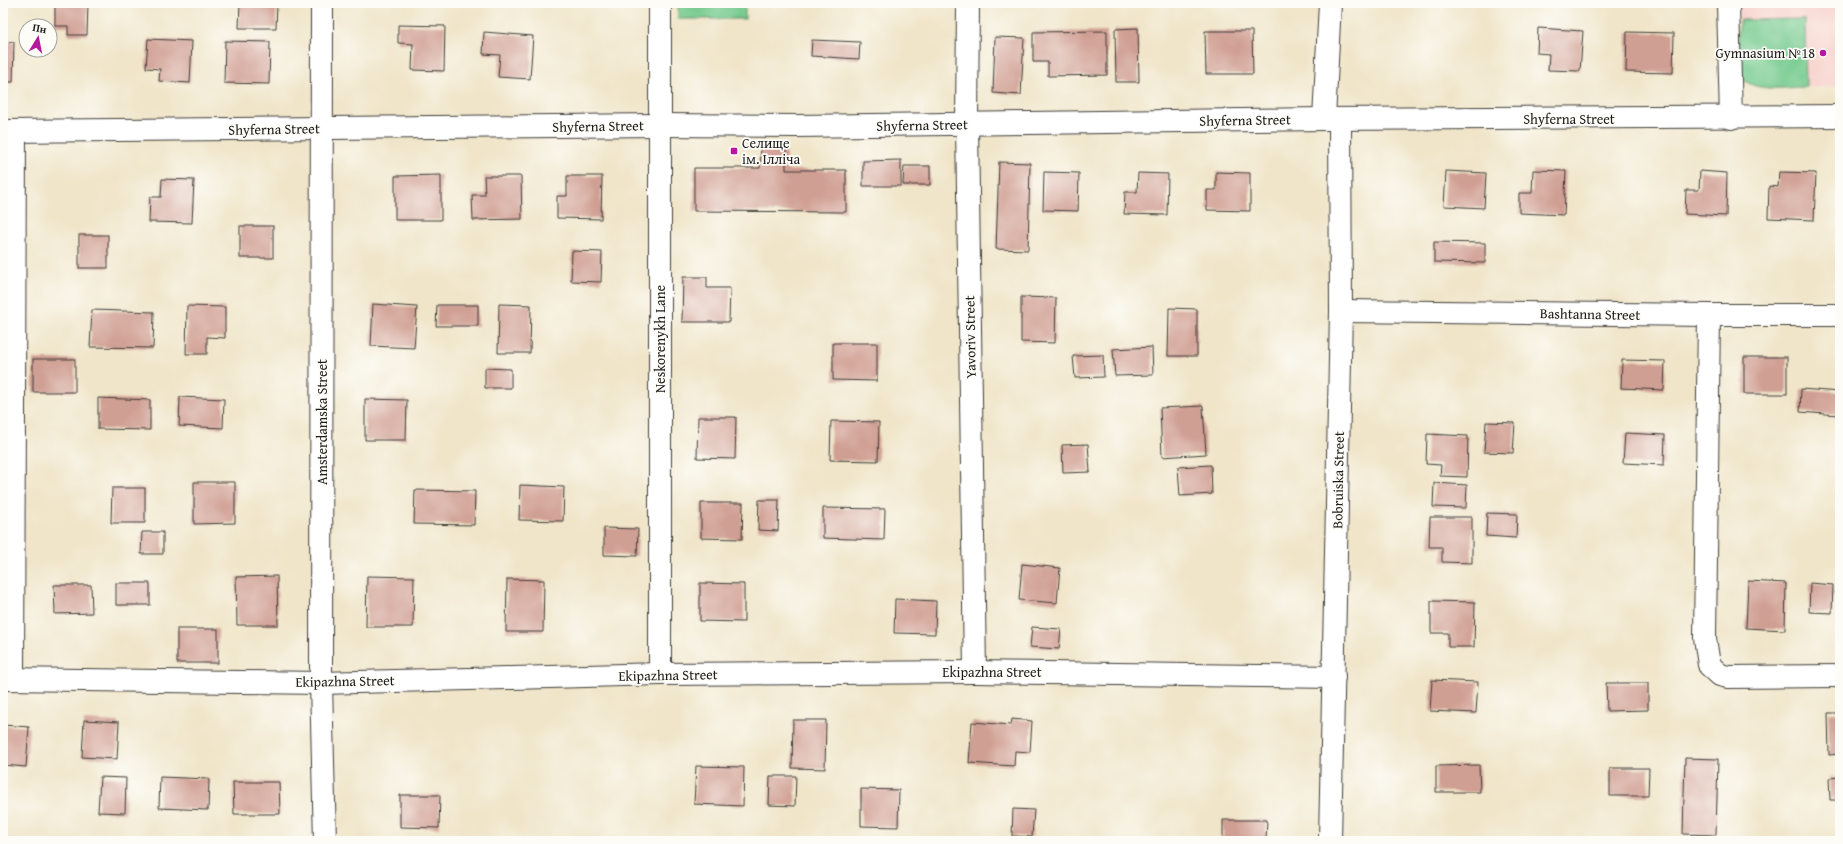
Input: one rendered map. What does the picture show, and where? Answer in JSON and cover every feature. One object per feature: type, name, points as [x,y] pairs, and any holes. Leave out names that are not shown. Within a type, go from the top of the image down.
[{"type":"street","name":"Amsterdamska Street","points":[[322,3],[322,683],[324,841]]},
{"type":"street","name":"Neskorenykh Lane","points":[[660,3],[660,674]]},
{"type":"street","name":"Yavoriv Street","points":[[968,3],[967,124],[975,672]]},
{"type":"street","name":"Bobruiska Street","points":[[1330,3],[1332,119],[1341,311],[1330,841]]},
{"type":"street","points":[[1728,3],[1731,118]]},
{"type":"street","name":"Shyferna Street","points":[[9,131],[660,125],[797,126],[1332,119],[1731,118],[1840,116]]},
{"type":"street","points":[[8,679],[9,131]]},
{"type":"street","name":"Bashtanna Street","points":[[1341,311],[1840,315]]},
{"type":"street","points":[[1709,315],[1705,638],[1709,666],[1720,675],[1728,677],[1840,676]]},
{"type":"street","name":"Ekipazhna Street","points":[[8,679],[322,683],[660,674],[975,672],[1334,677]]},
{"type":"shaded area","name":"Gymnasium №18","points":[[1738,3],[1840,3],[1840,87],[1806,87],[1805,20],[1739,20]]},
{"type":"green space","points":[[678,3],[745,3],[745,19],[678,19]]},
{"type":"green space","points":[[1805,19],[1806,87],[1767,88],[1748,83],[1742,78],[1739,70],[1738,58],[1739,20]]},
{"type":"building","points":[[55,3],[88,3],[87,35],[68,35],[68,26],[58,26],[58,18],[55,18]]},
{"type":"building","points":[[240,3],[277,3],[276,28],[239,28]]},
{"type":"building","points":[[398,25],[445,26],[444,71],[412,70],[413,44],[398,43]]},
{"type":"building","points":[[1138,28],[1139,82],[1116,82],[1115,29]]},
{"type":"building","points":[[1538,28],[1583,31],[1580,71],[1548,70],[1549,54],[1537,53]]},
{"type":"building","points":[[1107,31],[1107,75],[1048,76],[1048,62],[1033,62],[1033,32]]},
{"type":"building","points":[[1205,31],[1252,31],[1253,74],[1206,74]]},
{"type":"building","points":[[484,32],[533,36],[530,79],[498,77],[500,55],[483,54]]},
{"type":"building","points":[[1627,32],[1674,33],[1673,73],[1626,72]]},
{"type":"building","points":[[995,37],[1024,38],[1021,95],[993,93]]},
{"type":"building","points":[[148,39],[192,41],[190,83],[159,81],[160,69],[146,68]]},
{"type":"building","points":[[812,40],[860,42],[859,59],[811,56]]},
{"type":"building","points":[[3,41],[14,42],[13,82],[3,82]]},
{"type":"building","points":[[225,41],[270,42],[269,84],[224,83]]},
{"type":"building","points":[[761,147],[786,147],[786,170],[846,170],[846,212],[694,211],[694,168],[760,168]]},
{"type":"building","points":[[901,160],[901,186],[863,186],[863,161]]},
{"type":"building","points":[[999,162],[1030,163],[1028,250],[996,249]]},
{"type":"building","points":[[904,166],[930,166],[930,185],[903,185]]},
{"type":"building","points":[[1533,170],[1566,171],[1564,215],[1519,213],[1519,193],[1532,193]]},
{"type":"building","points":[[1446,171],[1486,173],[1484,208],[1444,206]]},
{"type":"building","points":[[1700,171],[1727,173],[1726,216],[1685,214],[1686,190],[1699,190]]},
{"type":"building","points":[[1044,172],[1079,173],[1078,211],[1043,210]]},
{"type":"building","points":[[1216,172],[1250,173],[1250,211],[1207,210],[1207,190],[1216,190]]},
{"type":"building","points":[[1779,172],[1816,173],[1814,220],[1768,218],[1769,186],[1778,187]]},
{"type":"building","points":[[1138,173],[1168,174],[1167,215],[1124,214],[1125,192],[1137,192]]},
{"type":"building","points":[[441,175],[441,220],[395,220],[395,176]]},
{"type":"building","points":[[484,176],[521,176],[522,219],[473,220],[472,195],[485,195]]},
{"type":"building","points":[[567,176],[602,176],[601,219],[557,218],[557,196],[567,196]]},
{"type":"building","points":[[162,179],[194,180],[192,223],[149,222],[150,197],[161,197]]},
{"type":"building","points":[[240,226],[273,226],[273,258],[240,258]]},
{"type":"building","points":[[79,235],[108,235],[108,268],[79,268]]},
{"type":"building","points":[[1434,242],[1485,243],[1485,263],[1434,262]]},
{"type":"building","points":[[572,251],[602,252],[601,282],[571,281]]},
{"type":"building","points":[[683,277],[707,277],[707,288],[730,288],[729,322],[682,322]]},
{"type":"building","points":[[1021,297],[1056,298],[1055,343],[1021,342]]},
{"type":"building","points":[[373,304],[417,307],[414,348],[371,346]]},
{"type":"building","points":[[499,304],[531,305],[530,353],[498,353]]},
{"type":"building","points":[[437,305],[478,305],[478,326],[436,326]]},
{"type":"building","points":[[187,306],[225,307],[225,338],[207,337],[207,354],[186,354]]},
{"type":"building","points":[[1169,308],[1197,309],[1197,356],[1168,356]]},
{"type":"building","points":[[92,310],[154,312],[153,348],[90,347]]},
{"type":"building","points":[[833,343],[877,343],[877,381],[833,380]]},
{"type":"building","points":[[1152,347],[1153,375],[1115,376],[1113,349]]},
{"type":"building","points":[[1103,355],[1104,377],[1075,378],[1073,356]]},
{"type":"building","points":[[1744,357],[1787,357],[1787,394],[1744,394]]},
{"type":"building","points":[[33,359],[75,359],[75,392],[33,392]]},
{"type":"building","points":[[1622,360],[1665,361],[1664,390],[1621,388]]},
{"type":"building","points":[[485,368],[511,369],[511,388],[485,388]]},
{"type":"building","points":[[1801,389],[1840,392],[1838,415],[1800,412]]},
{"type":"building","points":[[180,397],[224,399],[223,428],[179,426]]},
{"type":"building","points":[[98,398],[150,400],[150,430],[98,429]]},
{"type":"building","points":[[365,399],[407,400],[406,440],[365,440]]},
{"type":"building","points":[[1203,406],[1206,454],[1162,457],[1160,408]]},
{"type":"building","points":[[698,417],[736,417],[735,459],[697,458]]},
{"type":"building","points":[[831,421],[879,422],[878,461],[830,460]]},
{"type":"building","points":[[1486,422],[1515,423],[1513,453],[1484,452]]},
{"type":"building","points":[[1625,433],[1665,435],[1664,465],[1623,463]]},
{"type":"building","points":[[1427,434],[1468,436],[1467,477],[1440,476],[1441,465],[1426,464]]},
{"type":"building","points":[[1088,444],[1090,472],[1063,473],[1062,445]]},
{"type":"building","points":[[1211,465],[1212,494],[1180,496],[1178,467]]},
{"type":"building","points":[[194,482],[235,482],[235,523],[194,524]]},
{"type":"building","points":[[1434,483],[1467,485],[1466,508],[1433,507]]},
{"type":"building","points":[[520,485],[564,487],[563,521],[519,520]]},
{"type":"building","points":[[112,488],[145,488],[145,523],[111,523]]},
{"type":"building","points":[[415,490],[475,491],[474,525],[414,524]]},
{"type":"building","points":[[759,500],[779,500],[778,531],[758,530]]},
{"type":"building","points":[[701,503],[743,503],[742,539],[701,538]]},
{"type":"building","points":[[823,508],[885,509],[884,540],[823,538]]},
{"type":"building","points":[[1487,513],[1517,514],[1516,538],[1486,536]]},
{"type":"building","points":[[1430,517],[1472,517],[1472,563],[1442,562],[1442,547],[1429,547]]},
{"type":"building","points":[[604,528],[638,529],[637,556],[604,555]]},
{"type":"building","points":[[142,532],[163,532],[163,554],[141,554]]},
{"type":"building","points":[[1022,564],[1060,568],[1057,603],[1019,600]]},
{"type":"building","points":[[277,576],[278,625],[237,625],[236,577]]},
{"type":"building","points":[[367,576],[414,577],[413,627],[366,627]]},
{"type":"building","points":[[507,579],[544,580],[543,632],[506,632]]},
{"type":"building","points":[[1748,581],[1786,583],[1785,630],[1746,628]]},
{"type":"building","points":[[116,583],[150,583],[150,605],[116,605]]},
{"type":"building","points":[[700,583],[744,584],[744,622],[700,621]]},
{"type":"building","points":[[1810,583],[1833,585],[1832,613],[1809,612]]},
{"type":"building","points":[[54,585],[91,585],[92,613],[55,614]]},
{"type":"building","points":[[895,599],[936,601],[935,634],[894,633]]},
{"type":"building","points":[[1431,601],[1475,602],[1474,647],[1448,647],[1448,633],[1431,633]]},
{"type":"building","points":[[1032,627],[1061,629],[1059,649],[1030,647]]},
{"type":"building","points":[[177,629],[218,629],[218,663],[177,663]]},
{"type":"building","points":[[1432,680],[1478,682],[1476,713],[1430,711]]},
{"type":"building","points":[[1606,683],[1648,683],[1648,710],[1607,711]]},
{"type":"building","points":[[1828,713],[1840,713],[1840,754],[1829,755]]},
{"type":"building","points":[[1012,719],[1032,721],[1030,752],[1015,751],[1014,766],[969,763],[972,722],[1011,725]]},
{"type":"building","points":[[84,720],[119,722],[117,759],[82,757]]},
{"type":"building","points":[[793,720],[826,720],[825,769],[792,768]]},
{"type":"building","points":[[3,725],[29,727],[26,767],[3,765]]},
{"type":"building","points":[[1685,758],[1718,759],[1716,835],[1683,834]]},
{"type":"building","points":[[1479,765],[1480,792],[1436,792],[1436,766]]},
{"type":"building","points":[[696,766],[744,767],[743,806],[694,804]]},
{"type":"building","points":[[1610,768],[1649,768],[1648,796],[1610,796]]},
{"type":"building","points":[[770,776],[796,776],[795,806],[769,805]]},
{"type":"building","points":[[100,777],[126,778],[125,813],[98,812]]},
{"type":"building","points":[[160,777],[209,779],[208,810],[159,808]]},
{"type":"building","points":[[1840,777],[1840,800],[1830,800],[1829,778]]},
{"type":"building","points":[[233,782],[279,782],[280,814],[234,814]]},
{"type":"building","points":[[861,789],[899,790],[898,827],[861,826]]},
{"type":"building","points":[[400,795],[440,795],[439,828],[400,827]]},
{"type":"building","points":[[1013,809],[1034,810],[1032,837],[1012,836]]},
{"type":"building","points":[[1223,820],[1267,820],[1266,841],[1223,841]]},
{"type":"place","name":"Gymnasium №18","points":[[1823,53]]},
{"type":"place","name":"Селище ім. Ілліча","points":[[734,151]]}]
